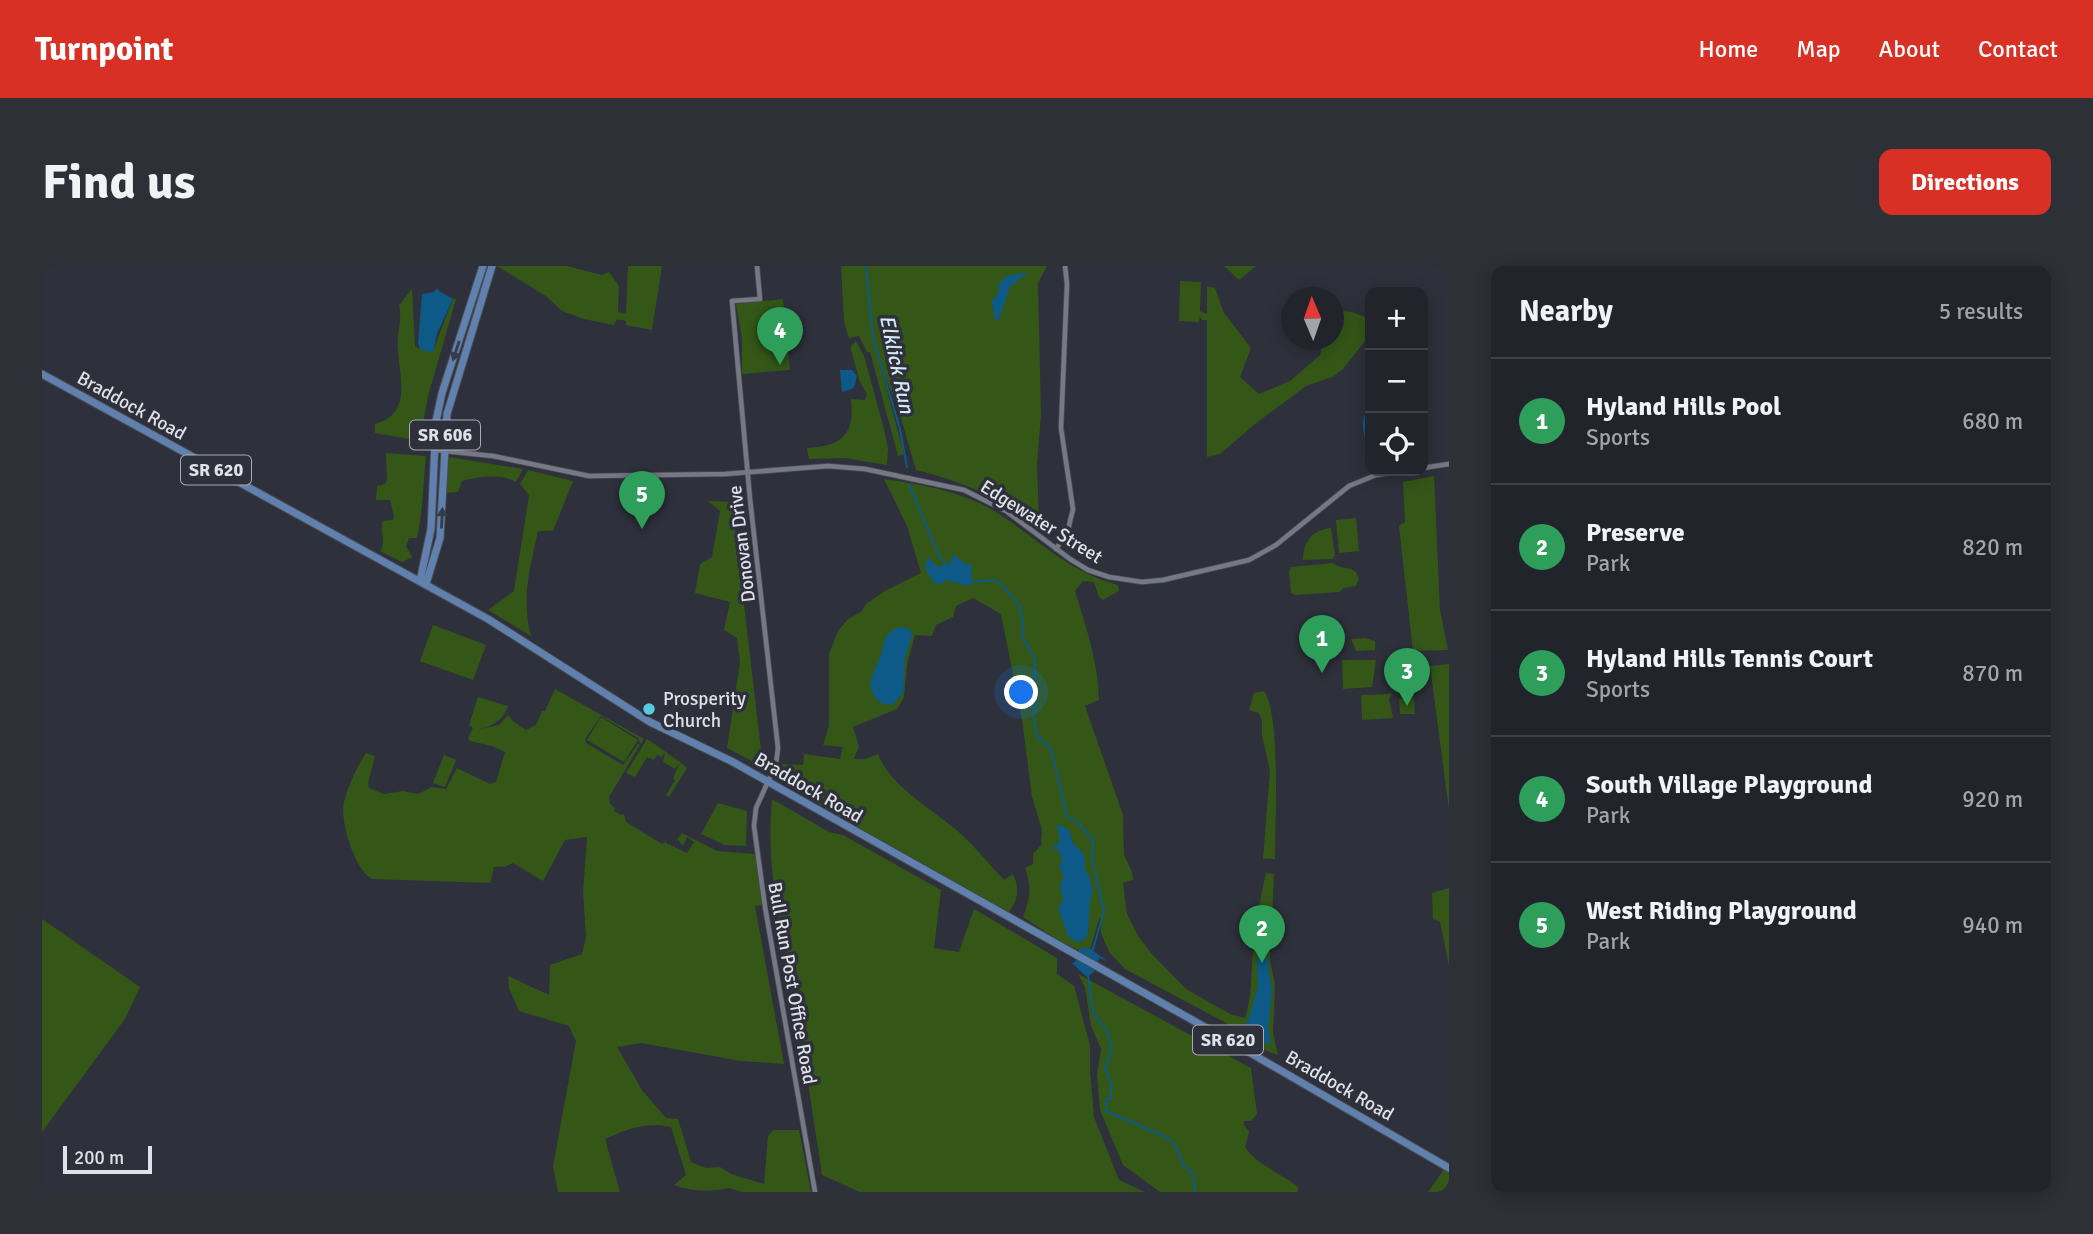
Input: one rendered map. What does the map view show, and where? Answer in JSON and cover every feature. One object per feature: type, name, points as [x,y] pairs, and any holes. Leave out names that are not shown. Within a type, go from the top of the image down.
[{"type":"main road","name":"SR 606","points":[[423,583],[431,529],[436,421],[442,393],[483,266]]},
{"type":"main road","name":"SR 606","points":[[423,583],[440,538],[447,414],[492,266]]},
{"type":"main road","name":"Braddock Road","points":[[42,374],[423,583],[524,641],[650,722],[722,755],[767,780],[1371,1121],[1449,1168]]},
{"type":"street","name":"Donovan Drive","points":[[757,266],[760,299],[732,301],[747,473],[778,748],[776,764],[767,780]]},
{"type":"street","points":[[1056,549],[1068,530],[1073,509],[1062,433],[1067,284],[1065,266]]},
{"type":"street","name":"Edgewater Street","points":[[434,450],[493,456],[589,476],[747,473],[850,466],[946,485],[973,494],[1006,511],[1088,570],[1126,581],[1163,580],[1249,560],[1269,550],[1349,486],[1374,476]]},
{"type":"street","points":[[1428,467],[1449,464]]},
{"type":"street","name":"Bull Run Post Office Road","points":[[767,780],[756,808],[755,839],[815,1192]]},
{"type":"green space","points":[[497,266],[567,266],[602,275],[609,272],[619,286],[618,312],[626,314],[628,266],[662,266],[652,330],[626,325],[626,321],[617,319],[614,325],[562,311],[546,296]]},
{"type":"green space","points":[[841,266],[1047,266],[1038,283],[1041,415],[1037,464],[1039,521],[1036,524],[979,491],[916,470],[900,415],[879,360],[904,454],[898,456],[870,352],[867,352],[859,336],[849,338],[844,322]]},
{"type":"green space","points":[[1224,266],[1256,266],[1239,280]]},
{"type":"green space","points":[[1180,281],[1201,282],[1200,311],[1207,314],[1207,286],[1215,288],[1224,313],[1251,348],[1240,377],[1259,394],[1290,381],[1320,355],[1321,350],[1344,350],[1344,311],[1365,317],[1365,341],[1342,370],[1332,377],[1306,386],[1220,454],[1207,457],[1207,320],[1202,320],[1200,316],[1199,322],[1179,321]]},
{"type":"green space","points":[[412,289],[415,347],[433,351],[453,299],[456,299],[428,396],[420,441],[375,433],[375,424],[395,412],[399,403],[399,305]]},
{"type":"green space","points":[[783,299],[790,370],[742,374],[742,338],[736,304]]},
{"type":"green space","points":[[856,341],[864,356],[884,429],[888,448],[887,465],[845,458],[809,459],[807,448],[829,445],[844,436],[851,422],[851,399],[865,400],[867,394],[860,382],[851,350]]},
{"type":"green space","points":[[386,453],[426,456],[417,538],[409,538],[406,546],[412,557],[402,562],[380,551],[383,544],[383,521],[393,520],[394,516],[390,500],[376,500],[377,486],[385,484],[387,480]]},
{"type":"green space","points":[[449,457],[523,469],[516,482],[497,477],[475,478],[462,481],[458,492],[446,493]]},
{"type":"green space","points":[[528,470],[573,481],[553,531],[538,531],[527,596],[531,636],[488,610],[514,591],[529,495],[520,484]]},
{"type":"green space","points":[[1434,476],[1440,610],[1448,650],[1413,651],[1399,526],[1405,522],[1403,482]]},
{"type":"green space","points":[[884,479],[930,487],[975,501],[1002,516],[1071,565],[1118,585],[1119,591],[1103,600],[1099,597],[1094,582],[1083,581],[1075,591],[1091,644],[1098,686],[1099,700],[1085,706],[1123,815],[1124,855],[1133,880],[1123,883],[1127,914],[1138,936],[1151,953],[1186,989],[1230,1014],[1245,1018],[1250,998],[1261,896],[1266,873],[1274,874],[1270,960],[1275,985],[1273,1033],[1278,1055],[1265,1050],[1254,1037],[1243,1036],[1226,1023],[1125,969],[1109,952],[1101,933],[1100,916],[1090,950],[1079,950],[1060,941],[1023,917],[1029,893],[1025,868],[1033,864],[1033,854],[1041,845],[1042,830],[1032,797],[1022,719],[1001,614],[973,598],[956,606],[953,617],[936,625],[932,636],[915,635],[907,664],[904,697],[897,709],[853,727],[859,746],[854,759],[865,759],[878,754],[893,778],[904,789],[963,836],[1004,880],[1013,874],[1017,894],[1009,912],[831,812],[778,779],[782,764],[803,765],[804,754],[840,759],[843,747],[823,745],[829,726],[829,654],[838,631],[848,619],[861,612],[867,603],[921,573],[907,526]]},
{"type":"green space","points":[[708,501],[732,502],[763,767],[727,748],[740,662],[737,638],[724,630],[730,602],[695,593],[700,564],[712,557],[720,511]]},
{"type":"green space","points":[[1356,518],[1359,551],[1339,553],[1336,520]]},
{"type":"green space","points":[[1331,528],[1335,556],[1332,559],[1303,560],[1310,538],[1319,531]]},
{"type":"green space","points":[[1333,563],[1356,572],[1359,579],[1356,586],[1344,588],[1339,592],[1291,593],[1291,567]]},
{"type":"green space","points":[[433,625],[486,645],[473,680],[420,661]]},
{"type":"green space","points":[[1365,638],[1375,641],[1375,650],[1356,651],[1351,639]]},
{"type":"green space","points":[[1342,660],[1376,660],[1372,687],[1343,689]]},
{"type":"green space","points":[[1449,664],[1449,810],[1430,666]]},
{"type":"green space","points":[[555,689],[644,739],[641,744],[638,738],[601,716],[585,739],[586,743],[623,765],[638,744],[640,745],[609,797],[614,811],[624,814],[626,822],[662,844],[665,839],[666,843],[687,853],[694,842],[687,837],[683,846],[678,840],[675,842],[682,833],[717,851],[755,854],[762,905],[755,906],[784,1064],[741,1061],[641,1043],[617,1047],[642,1090],[666,1118],[678,1119],[691,1162],[706,1168],[720,1167],[731,1174],[764,1184],[768,1136],[773,1130],[799,1130],[811,1192],[742,1192],[729,1188],[702,1191],[674,1185],[686,1175],[671,1127],[654,1125],[629,1129],[605,1139],[620,1192],[558,1192],[553,1166],[576,1041],[569,1026],[519,1011],[509,988],[508,976],[549,995],[550,965],[582,954],[586,937],[583,892],[587,837],[565,840],[543,881],[513,863],[494,867],[490,883],[372,879],[355,858],[345,827],[343,809],[352,780],[366,753],[375,756],[369,788],[384,794],[403,791],[418,794],[432,787],[446,789],[457,768],[490,784],[496,782],[505,752],[468,738],[473,728],[469,725],[478,697],[508,706],[497,722],[480,729],[499,725],[508,715],[526,730],[536,725]]},
{"type":"green space","points":[[1264,691],[1273,722],[1275,746],[1275,859],[1263,859],[1270,771],[1262,735],[1262,720],[1259,713],[1249,710],[1254,693]]},
{"type":"green space","points":[[1392,694],[1389,699],[1393,718],[1362,720],[1361,695]]},
{"type":"green space","points":[[1414,698],[1415,714],[1400,714],[1399,699]]},
{"type":"green space","points":[[601,717],[638,740],[624,762],[587,740]]},
{"type":"green space","points":[[647,739],[687,768],[669,797],[666,795],[675,780],[673,778],[680,763],[675,769],[663,762],[665,753],[661,757],[657,755],[654,760],[647,757],[635,777],[626,773]]},
{"type":"green space","points":[[444,755],[456,760],[445,787],[433,783]]},
{"type":"green space","points":[[772,799],[941,890],[934,948],[959,952],[974,909],[1057,958],[1057,974],[1074,986],[1090,1045],[1094,1117],[1119,1180],[1145,1192],[860,1192],[822,1175],[773,884]]},
{"type":"green space","points":[[718,803],[747,811],[746,846],[725,845],[701,834]]},
{"type":"green space","points":[[1449,888],[1449,966],[1440,922],[1433,919],[1432,893]]},
{"type":"green space","points":[[42,919],[140,987],[125,1019],[42,1132]]},
{"type":"green space","points":[[1078,974],[1251,1068],[1257,1114],[1251,1121],[1244,1121],[1249,1132],[1245,1147],[1263,1164],[1298,1187],[1298,1192],[1160,1192],[1123,1165],[1100,1110],[1097,1075],[1101,1049],[1091,1026],[1085,987]]},
{"type":"green space","points":[[1445,1168],[1449,1170],[1449,1192],[1428,1192]]},
{"type":"water","points":[[1028,272],[1010,287],[999,319],[995,320],[992,301],[998,294],[999,284],[1007,276]]},
{"type":"water","points":[[436,289],[453,299],[437,334],[433,353],[420,349],[418,343],[422,294],[434,292]]},
{"type":"water","points":[[840,370],[852,370],[857,376],[852,389],[842,392]]},
{"type":"water","points":[[954,554],[962,562],[971,565],[972,583],[968,586],[946,580],[941,584],[934,583],[925,568],[928,557],[938,567],[949,564]]},
{"type":"water","points":[[900,627],[910,629],[912,635],[905,658],[903,693],[892,705],[880,703],[872,691],[872,675],[885,639]]},
{"type":"water","points":[[1059,824],[1070,831],[1072,842],[1084,854],[1085,869],[1093,892],[1088,934],[1083,941],[1076,942],[1068,936],[1058,908],[1063,901],[1060,884],[1064,877],[1059,866],[1062,860],[1058,849],[1050,849],[1059,843]]},
{"type":"water","points":[[1082,948],[1091,949],[1107,961],[1099,958],[1094,972],[1087,977],[1072,963]]},
{"type":"water","points":[[1261,953],[1267,957],[1272,991],[1268,1029],[1271,1043],[1267,1044],[1241,1030],[1235,1031],[1235,1028],[1248,1022],[1258,986],[1257,959]]},
{"type":"waterway","name":"Elklick Run","points":[[866,266],[873,338],[900,429],[907,467]]},
{"type":"waterway","name":"Elklick Run","points":[[909,485],[940,558],[948,566]]},
{"type":"waterway","name":"Elklick Run","points":[[972,582],[995,580],[1019,605],[1023,621],[1022,636],[1035,660],[1034,720],[1037,736],[1051,749],[1067,816],[1078,823],[1093,840],[1092,858],[1104,911],[1093,949]]},
{"type":"waterway","name":"Elklick Run","points":[[1088,975],[1093,1013],[1107,1031],[1111,1044],[1105,1067],[1111,1085],[1111,1099],[1106,1099],[1106,1111],[1166,1137],[1175,1145],[1184,1166],[1193,1174],[1195,1192]]},
{"type":"place","name":"South Village Playground","points":[[780,365]]},
{"type":"place","name":"West Riding Playground","points":[[642,529]]},
{"type":"place","name":"Hyland Hills Pool","points":[[1322,673]]},
{"type":"place","name":"Hyland Hills Tennis Court","points":[[1407,706]]},
{"type":"place","name":"Prosperity Church","points":[[649,709]]},
{"type":"place","name":"Preserve","points":[[1262,963]]}]
